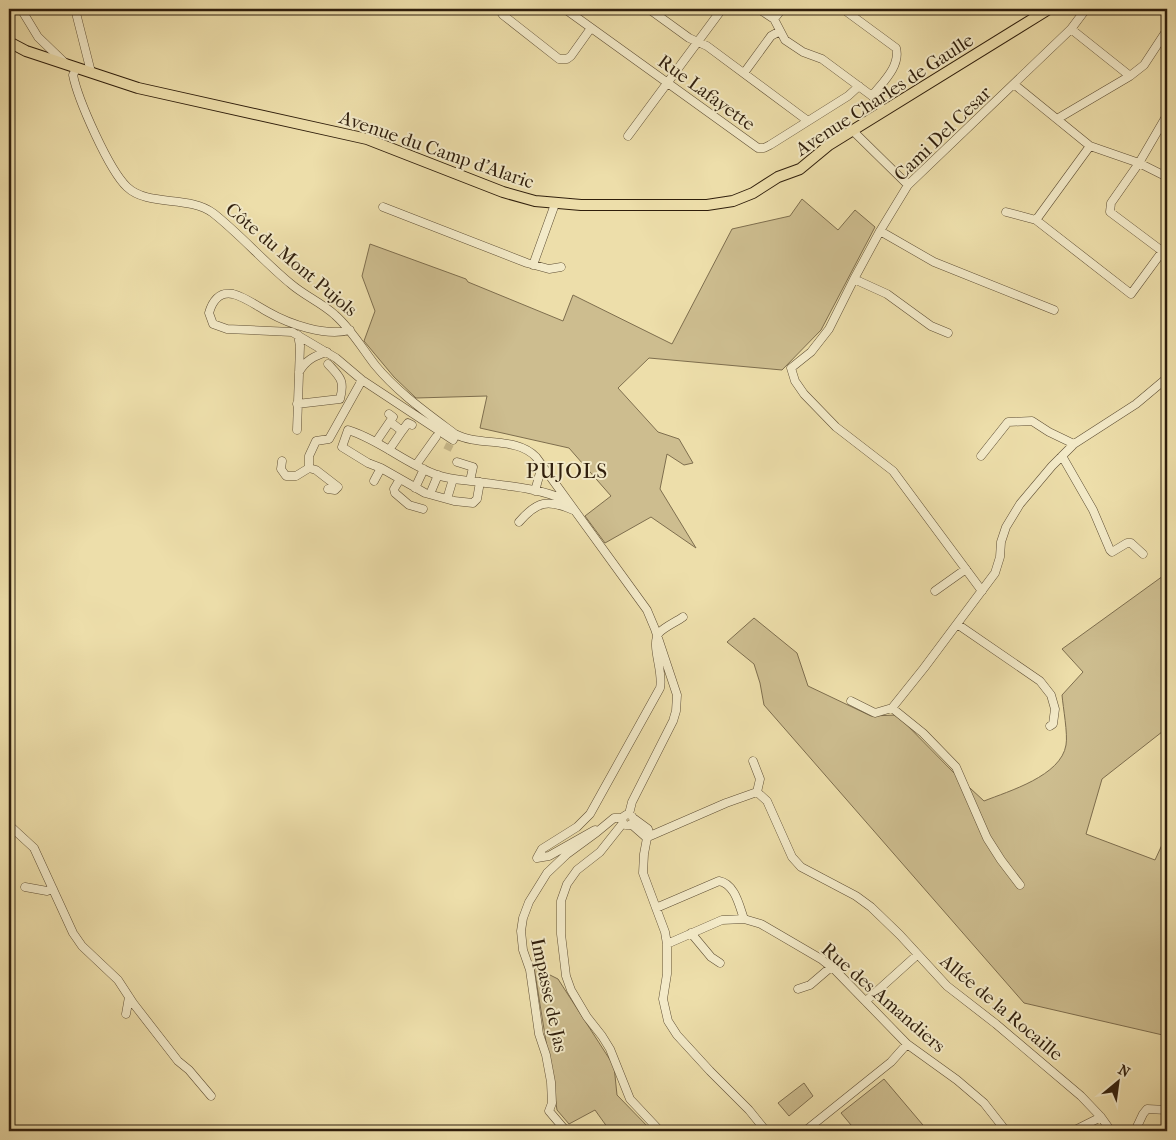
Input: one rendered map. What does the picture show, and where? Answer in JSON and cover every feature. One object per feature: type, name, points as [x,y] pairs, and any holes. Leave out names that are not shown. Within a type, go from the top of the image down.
[{"type":"main road","name":"Avenue Charles de Gaulle","points":[[733,201],[800,169],[829,145],[1049,9]]},
{"type":"main road","name":"Avenue du Camp d'Alaric","points":[[9,42],[26,51],[138,88],[367,139],[503,192],[535,202],[555,204],[707,205],[733,201]]},
{"type":"street","points":[[20,9],[38,37],[66,64]]},
{"type":"street","points":[[75,9],[90,72]]},
{"type":"street","points":[[499,9],[503,15],[559,59],[568,59],[591,28]]},
{"type":"street","name":"Rue Lafayette","points":[[565,9],[758,148],[770,145],[848,96],[858,86]]},
{"type":"street","points":[[649,9],[689,38],[707,46],[808,121]]},
{"type":"street","points":[[628,136],[722,9]]},
{"type":"street","points":[[759,9],[774,19],[785,40],[800,50],[818,57],[872,96],[884,111]]},
{"type":"street","points":[[774,19],[782,9]]},
{"type":"street","points":[[843,9],[896,48],[898,54],[896,63],[872,96]]},
{"type":"street","name":"Cami Del Cesar","points":[[966,569],[893,471],[836,427],[794,381],[791,368],[811,352],[829,329],[880,231],[908,185],[1071,29],[1086,9]]},
{"type":"street","points":[[1071,29],[1130,76]]},
{"type":"street","points":[[1056,118],[1130,76],[1144,65],[1167,30]]},
{"type":"street","points":[[744,73],[771,36],[780,31]]},
{"type":"street","name":"Côte du Mont Pujols","points":[[76,68],[73,75],[77,91],[109,161],[116,174],[126,186],[143,196],[190,204],[209,211],[228,224],[291,284],[334,314],[350,330],[375,365],[392,384],[413,401],[452,441]]},
{"type":"street","points":[[1015,84],[1090,146],[1138,163],[1167,177]]},
{"type":"street","points":[[1006,212],[1036,220],[1131,294],[1164,248],[1110,212],[1111,202],[1138,163],[1167,115]]},
{"type":"street","points":[[853,131],[908,185]]},
{"type":"street","points":[[1036,220],[1090,146]]},
{"type":"street","points":[[533,265],[555,204]]},
{"type":"street","points":[[383,207],[533,265],[549,269],[561,267]]},
{"type":"street","points":[[880,231],[934,262],[1054,310]]},
{"type":"street","points":[[854,279],[887,294],[931,326],[948,333]]},
{"type":"street","points":[[350,330],[327,331],[304,326],[276,316],[232,294],[222,294],[213,302],[208,313],[213,324],[227,329],[292,332],[298,335],[336,358],[362,380],[452,441]]},
{"type":"street","points":[[297,430],[300,346],[298,335]]},
{"type":"street","points":[[299,372],[305,363],[315,356],[327,352]]},
{"type":"street","points":[[297,404],[340,399],[343,388],[342,379],[328,364]]},
{"type":"street","points":[[851,701],[875,713],[892,708],[995,573],[1006,527],[1020,504],[1074,444],[1136,404],[1167,378]]},
{"type":"street","points":[[309,468],[308,456],[316,441],[329,439],[362,380]]},
{"type":"street","points":[[376,442],[393,417],[389,414]]},
{"type":"street","points":[[981,456],[1008,422],[1032,420],[1049,432],[1074,444]]},
{"type":"street","points":[[389,450],[408,423],[412,425]]},
{"type":"street","points":[[393,424],[402,431]]},
{"type":"street","points":[[480,482],[478,499],[473,503],[447,499],[415,488],[342,447],[348,430],[376,442],[413,465],[438,475],[452,479],[480,482],[552,494],[567,500]]},
{"type":"street","points":[[413,465],[436,437],[452,441],[467,439],[524,448],[536,457],[642,602],[658,637],[677,695],[676,711],[632,802],[628,819],[600,852],[578,870],[567,884],[561,901],[561,934],[566,976],[578,1004],[610,1049],[630,1099],[660,1131]]},
{"type":"street","points":[[1062,456],[1093,510],[1110,550],[1112,552],[1127,543],[1131,543],[1143,554]]},
{"type":"street","points":[[282,461],[281,469],[286,476],[296,476],[309,468],[316,470],[338,487],[335,490],[328,489]]},
{"type":"street","points":[[460,463],[471,465],[470,481]]},
{"type":"street","points":[[374,480],[381,468]]},
{"type":"street","points":[[536,491],[541,469],[543,468]]},
{"type":"street","points":[[415,488],[424,469]]},
{"type":"street","points":[[402,480],[394,489],[395,493],[409,505],[420,509],[426,493],[438,475]]},
{"type":"street","points":[[447,499],[452,479]]},
{"type":"street","points":[[519,522],[533,507],[544,503],[560,505],[574,511]]},
{"type":"street","points":[[935,591],[966,569],[982,591]]},
{"type":"street","points":[[649,837],[628,819],[614,818],[597,832],[595,830],[549,856],[537,858],[542,849],[577,827],[590,814],[660,688],[661,671],[656,640],[660,632],[683,618]]},
{"type":"street","points":[[957,624],[1040,681],[1051,695],[1055,709],[1050,726]]},
{"type":"street","points":[[892,708],[923,733],[956,767],[987,838],[1020,885]]},
{"type":"street","points":[[753,761],[760,779],[757,792],[726,803],[649,837],[644,854],[643,873],[665,932],[667,974],[663,999],[668,1021],[677,1035],[749,1110],[766,1131]]},
{"type":"street","name":"Allée de la Rocaille","points":[[757,792],[767,801],[792,857],[801,867],[871,906],[947,986],[1018,1042],[1093,1108],[1111,1131]]},
{"type":"street","points":[[9,825],[34,848],[73,933],[82,946],[118,980],[178,1061],[189,1070],[212,1096]]},
{"type":"street","name":"Impasse de Jas","points":[[566,1131],[549,1111],[552,1104],[551,1082],[546,1055],[539,1034],[530,970],[523,950],[521,931],[523,918],[529,902],[547,873],[567,854],[597,832]]},
{"type":"street","points":[[656,908],[719,881],[725,882],[732,890],[744,919]]},
{"type":"street","points":[[25,887],[47,891],[53,889]]},
{"type":"street","name":"Rue des Amandiers","points":[[667,944],[722,920],[744,919],[761,924],[831,967],[866,1000],[907,1044],[971,1091],[984,1103],[1006,1131]]},
{"type":"street","points":[[665,932],[682,937]]},
{"type":"street","points":[[691,933],[711,957],[720,963]]},
{"type":"street","points":[[866,1000],[917,955]]},
{"type":"street","points":[[798,988],[810,985],[831,967]]},
{"type":"street","points":[[126,1014],[129,997]]},
{"type":"street","points":[[805,1131],[891,1062],[907,1044]]},
{"type":"street","points":[[1084,1125],[1093,1108]]},
{"type":"street","points":[[1136,1131],[1147,1109],[1167,1110]]},
{"type":"street","points":[[1073,1131],[1101,1117]]},
{"type":"shaded area","points":[[802,199],[838,230],[855,210],[875,227],[821,330],[782,370],[649,358],[618,388],[658,432],[679,439],[693,463],[684,465],[667,454],[660,489],[696,548],[651,517],[605,543],[585,516],[611,496],[569,448],[480,428],[487,396],[416,398],[394,377],[364,341],[375,311],[362,276],[370,244],[466,279],[468,282],[563,321],[573,295],[672,344],[732,229],[790,216]]},
{"type":"shaded area","points":[[1163,576],[1167,581],[1167,728],[1102,779],[1086,834],[1155,860],[1167,834],[1167,1036],[1024,1003],[764,705],[754,664],[727,642],[754,618],[797,653],[808,686],[871,716],[897,715],[984,801],[1032,781],[1055,765],[1062,756],[1066,745],[1066,728],[1062,695],[1083,672],[1062,649]]},
{"type":"shaded area","points":[[534,967],[558,979],[614,1066],[617,1095],[652,1131],[610,1131],[595,1110],[569,1124],[557,1110]]},
{"type":"shaded area","points":[[884,1079],[928,1131],[856,1131],[841,1113]]},
{"type":"shaded area","points":[[804,1083],[813,1096],[789,1116],[778,1103]]},
{"type":"tunnel","points":[[447,450],[450,444]]},
{"type":"district","name":"PUJOLS","points":[[567,471]]}]
